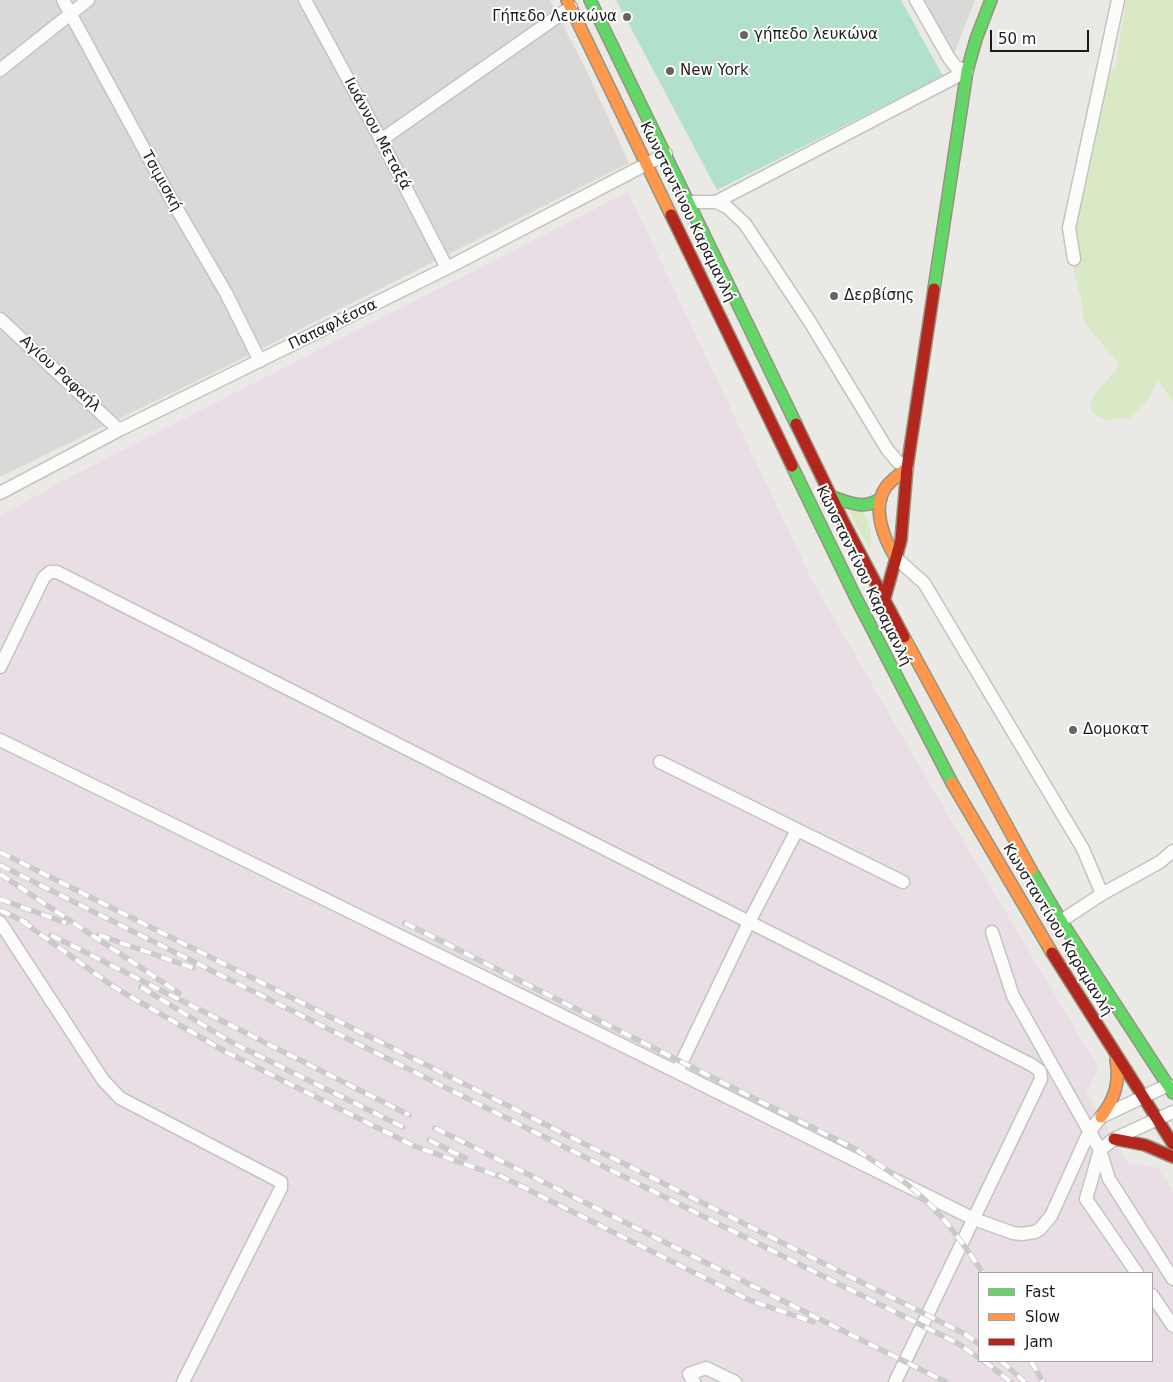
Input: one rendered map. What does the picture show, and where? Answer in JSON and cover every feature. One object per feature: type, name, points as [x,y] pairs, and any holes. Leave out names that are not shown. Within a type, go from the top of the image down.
[{"type":"main road","name":"Κωνσταντίνου Καραμανλή","points":[[590,0],[830,496],[884,601],[1004,824],[1061,921],[1170,1089]]},
{"type":"main road","points":[[884,601],[901,540],[907,468],[967,71],[976,39],[991,0]]},
{"type":"main road","name":"Κωνσταντίνου Καραμανλή","points":[[569,4],[890,666],[950,779],[991,850],[1114,1052],[1173,1144]]},
{"type":"main road","points":[[830,496],[862,506],[873,504],[880,498],[890,482],[907,468]]},
{"type":"main road","points":[[880,498],[883,533],[896,558]]},
{"type":"main road","points":[[1101,1117],[1112,1102],[1117,1090],[1118,1076],[1114,1052]]},
{"type":"main road","points":[[1114,1139],[1145,1145],[1173,1156]]},
{"type":"street","name":"Τσιμισκή","points":[[63,0],[170,197],[226,294],[260,361]]},
{"type":"street","points":[[0,70],[88,0]]},
{"type":"street","name":"Ιωάννου Μεταξά","points":[[305,0],[381,140],[447,268]]},
{"type":"street","points":[[916,0],[949,58],[956,67],[967,71]]},
{"type":"street","points":[[1074,259],[1069,228],[1118,0]]},
{"type":"street","points":[[381,140],[569,4]]},
{"type":"street","points":[[716,202],[967,71]]},
{"type":"street","name":"Παπαφλέσσα","points":[[0,493],[119,430],[447,268],[666,154]]},
{"type":"street","points":[[689,202],[716,202],[727,207],[745,224],[810,322],[887,449],[897,462],[907,468]]},
{"type":"street","name":"Αγίου Ραφαήλ","points":[[0,318],[119,430]]},
{"type":"street","points":[[896,558],[924,583],[1083,849],[1102,894]]},
{"type":"street","points":[[0,667],[44,577],[50,572],[57,572],[1032,1065],[1040,1071],[1041,1079],[895,1382]]},
{"type":"street","points":[[0,740],[974,1219],[1014,1233],[1035,1232],[1040,1229],[1050,1216],[1089,1132],[1101,1117],[1143,1096],[1170,1089]]},
{"type":"street","points":[[660,762],[903,882]]},
{"type":"street","points":[[677,1072],[749,922],[797,830]]},
{"type":"street","points":[[1061,921],[1102,894],[1160,862],[1173,851]]},
{"type":"street","points":[[0,922],[103,1080],[120,1098],[278,1180],[282,1185],[183,1382]]},
{"type":"street","points":[[992,932],[1013,996],[1100,1150],[1109,1178],[1173,1278]]},
{"type":"street","points":[[1136,1272],[1086,1199],[1100,1150],[1114,1139],[1173,1112]]},
{"type":"street","points":[[1153,1296],[1173,1326]]},
{"type":"street","points":[[694,1382],[689,1374],[706,1368],[735,1382]]},
{"type":"shaded area","points":[[0,0],[550,0],[588,74],[629,163],[239,360],[0,477]]},
{"type":"shaded area","points":[[922,0],[975,0],[955,51],[950,53]]},
{"type":"shaded area","points":[[628,192],[813,582],[938,798],[1099,1069],[1086,1092],[1128,1163],[1157,1167],[1173,1191],[1173,1382],[0,1382],[0,516],[68,478]]},
{"type":"green space","points":[[616,0],[901,0],[943,76],[717,190]]},
{"type":"green space","points":[[1126,0],[1173,0],[1173,402],[1158,381],[1146,403],[1130,418],[1106,420],[1094,414],[1090,408],[1094,395],[1120,365],[1084,322],[1081,299],[1073,269],[1069,238],[1105,68],[1115,69]]},
{"type":"green space","points":[[847,507],[865,514],[871,536],[869,549]]},
{"type":"railway","points":[[0,852],[965,1334],[978,1343]]},
{"type":"railway","points":[[0,865],[959,1344],[978,1357]]},
{"type":"railway","points":[[0,874],[179,993]]},
{"type":"railway","points":[[0,899],[66,923]]},
{"type":"railway","points":[[0,910],[27,923]]},
{"type":"railway","points":[[22,921],[114,987],[226,1052],[414,1146],[504,1178]]},
{"type":"railway","points":[[405,923],[857,1150],[901,1179],[934,1208],[982,1272]]},
{"type":"railway","points":[[51,935],[409,1115]]},
{"type":"railway","points":[[99,935],[193,968]]},
{"type":"railway","points":[[141,987],[231,1042],[403,1127]]},
{"type":"railway","points":[[435,1128],[946,1382]]},
{"type":"railway","points":[[429,1140],[465,1158]]},
{"type":"railway","points":[[499,1175],[749,1300],[813,1322]]},
{"type":"railway","points":[[985,1362],[1011,1382]]},
{"type":"railway","points":[[1002,1362],[1025,1382]]},
{"type":"railway","points":[[1032,1362],[1043,1382]]},
{"type":"traffic: fast","points":[[590,0],[796,424]]},
{"type":"traffic: fast","points":[[934,289],[967,71],[976,39],[991,0]]},
{"type":"traffic: fast","points":[[792,466],[855,596],[952,783]]},
{"type":"traffic: fast","points":[[830,496],[849,503],[862,505],[875,502],[881,498]]},
{"type":"traffic: fast","points":[[1031,870],[1061,921],[1173,1093]]},
{"type":"traffic: slow","points":[[567,0],[671,215]]},
{"type":"traffic: slow","points":[[896,558],[887,542],[881,523],[879,514],[880,504],[886,487],[907,468]]},
{"type":"traffic: slow","points":[[904,637],[1031,870]]},
{"type":"traffic: slow","points":[[952,783],[1052,953]]},
{"type":"traffic: slow","points":[[1101,1117],[1113,1097],[1117,1083],[1116,1060]]},
{"type":"traffic: jam","points":[[671,215],[792,466]]},
{"type":"traffic: jam","points":[[884,601],[901,540],[907,468],[934,289]]},
{"type":"traffic: jam","points":[[796,424],[843,521],[904,637]]},
{"type":"traffic: jam","points":[[1052,953],[1173,1144]]},
{"type":"traffic: jam","points":[[1114,1139],[1145,1145],[1173,1157]]},
{"type":"place","name":"Γήπεδο Λευκώνα","points":[[627,17]]},
{"type":"place","name":"γήπεδο λευκώνα","points":[[744,35]]},
{"type":"place","name":"New York","points":[[670,71]]},
{"type":"place","name":"Δερβίσης","points":[[834,296]]},
{"type":"place","name":"Δομοκατ","points":[[1073,730]]}]
